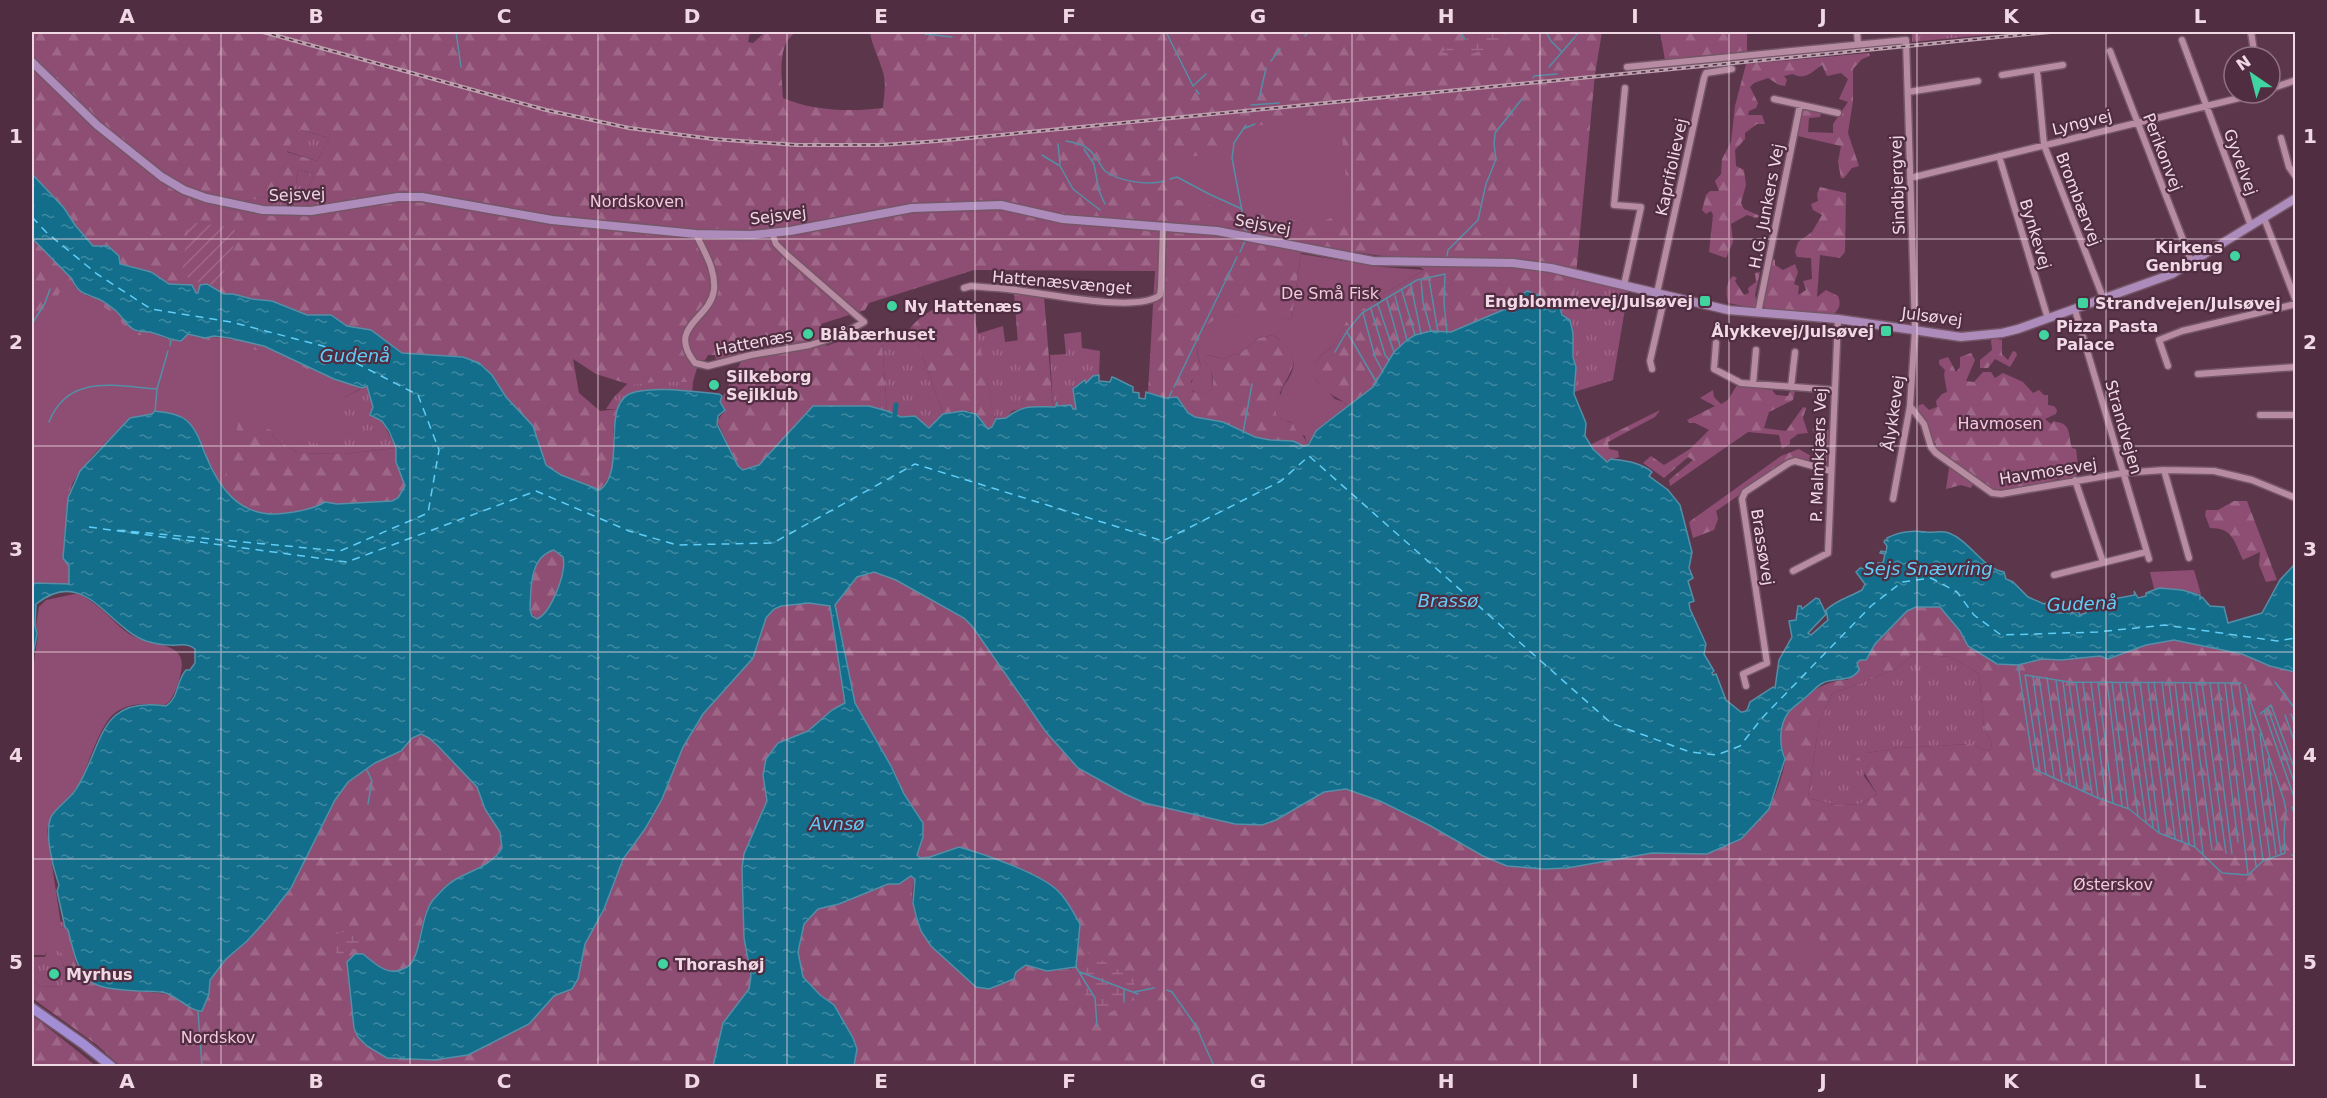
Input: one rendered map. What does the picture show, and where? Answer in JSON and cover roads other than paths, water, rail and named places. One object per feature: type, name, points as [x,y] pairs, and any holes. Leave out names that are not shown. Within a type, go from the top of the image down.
[{"type":"main road","points":[[32,1008],[111,1066]]},
{"type":"street","points":[[1626,67],[1858,44],[1857,32]]},
{"type":"street","name":"Sindbjergvej","points":[[1858,44],[1906,40],[1914,330]]},
{"type":"street","name":"Gyvelvej","points":[[2182,40],[2251,226]]},
{"type":"street","name":"Perikonvej","points":[[2110,51],[2192,263]]},
{"type":"street","name":"Sejsvej","points":[[32,62],[97,125],[157,174],[196,195],[227,204],[263,210],[290,212],[398,197],[422,197],[552,220],[696,234],[772,233],[912,208],[977,204],[1011,206],[1069,220],[1217,231],[1373,261],[1513,264],[1574,272]]},
{"type":"street","points":[[2002,75],[2063,65]]},
{"type":"street","name":"Kaprifolievej","points":[[1661,294],[1704,78],[1706,73],[1732,69]]},
{"type":"street","name":"Brombærvej","points":[[2037,70],[2044,146],[2104,300]]},
{"type":"street","points":[[1908,92],[1978,81]]},
{"type":"street","points":[[1623,285],[1641,207],[1614,205],[1625,88]]},
{"type":"street","points":[[1774,99],[1838,113]]},
{"type":"street","name":"Lyngvej","points":[[1910,178],[2222,102]]},
{"type":"street","name":"H.G. Junkers Vej","points":[[1758,313],[1800,105]]},
{"type":"street","points":[[2281,138],[2289,167],[2295,177]]},
{"type":"street","name":"Bynkevej","points":[[1999,156],[2048,319]]},
{"type":"street","name":"Julsøvej","points":[[1574,272],[1728,310],[1838,319],[1951,336],[2002,333],[2156,281],[2192,263],[2295,198]]},
{"type":"street","points":[[2168,366],[2159,340],[2182,331],[2295,300],[2264,218]]},
{"type":"street","name":"Hattenæsvænget","points":[[964,288],[972,286],[1022,290],[1120,303],[1157,298],[1160,295],[1161,286],[1163,227]]},
{"type":"street","name":"Hattenæs","points":[[696,234],[712,269],[714,293],[703,312],[688,328],[685,342],[695,363],[708,366],[751,355],[810,345],[839,336],[864,322],[786,254],[776,243],[772,233]]},
{"type":"street","points":[[1652,369],[1650,361],[1661,294]]},
{"type":"street","name":"Strandvejen","points":[[2054,575],[2103,562],[2147,556],[2075,310]]},
{"type":"street","name":"P. Malmkjærs Vej","points":[[1793,571],[1828,553],[1838,319]]},
{"type":"street","name":"Ålykkevej","points":[[1893,499],[1910,406],[1914,330]]},
{"type":"street","points":[[1716,343],[1714,369],[1741,383],[1834,390]]},
{"type":"street","points":[[1753,384],[1756,350]]},
{"type":"street","points":[[1791,387],[1795,352]]},
{"type":"street","points":[[2198,374],[2295,367]]},
{"type":"street","name":"Havmosevej","points":[[1910,406],[1924,424],[1931,447],[1936,453],[1992,493],[2001,494],[2123,473],[2164,470],[2224,472],[2252,480],[2295,498]]},
{"type":"street","points":[[2260,415],[2295,415]]},
{"type":"street","name":"Brassøvej","points":[[1746,686],[1743,674],[1767,663],[1742,499],[1745,492],[1789,462],[1795,461],[1831,471]]},
{"type":"street","points":[[2164,470],[2190,558]]},
{"type":"street","points":[[2075,480],[2103,562]]},
{"type":"water","name":"Brassø","points":[[32,174],[64,208],[93,246],[108,246],[119,256],[120,264],[151,272],[169,284],[192,285],[196,293],[200,285],[207,284],[224,294],[272,301],[307,315],[331,315],[347,326],[371,330],[402,353],[463,357],[479,363],[492,375],[506,397],[533,426],[546,465],[561,475],[600,490],[608,480],[612,467],[618,408],[624,398],[635,392],[655,389],[722,396],[720,402],[725,410],[718,416],[717,424],[738,466],[743,470],[759,465],[813,406],[869,406],[901,417],[915,416],[929,428],[943,414],[963,411],[976,414],[988,429],[992,427],[996,419],[1006,418],[1023,408],[1055,407],[1057,402],[1057,406],[1071,405],[1073,409],[1076,409],[1073,389],[1085,380],[1086,383],[1093,376],[1099,375],[1099,381],[1110,382],[1112,377],[1133,387],[1133,392],[1139,393],[1139,398],[1145,399],[1146,392],[1165,398],[1177,397],[1188,413],[1195,417],[1223,422],[1255,437],[1293,441],[1304,446],[1309,444],[1316,431],[1373,387],[1394,352],[1407,340],[1415,335],[1431,331],[1451,332],[1503,310],[1527,291],[1560,308],[1562,315],[1570,320],[1576,367],[1574,394],[1586,423],[1585,436],[1593,449],[1607,462],[1611,459],[1622,460],[1638,464],[1652,472],[1649,476],[1668,490],[1680,505],[1692,552],[1689,568],[1693,578],[1688,581],[1694,601],[1689,603],[1690,609],[1706,644],[1704,654],[1714,671],[1712,673],[1716,674],[1726,700],[1741,712],[1746,711],[1750,702],[1773,687],[1775,688],[1779,660],[1792,637],[1789,621],[1796,620],[1798,606],[1802,609],[1816,598],[1819,599],[1826,614],[1808,633],[1811,635],[1828,620],[1826,610],[1830,606],[1862,590],[1865,584],[1856,572],[1860,568],[1883,571],[1883,567],[1878,566],[1878,563],[1883,563],[1885,554],[1880,553],[1881,551],[1886,552],[1885,540],[1888,541],[1887,538],[1911,531],[1944,532],[1957,537],[1990,566],[2004,572],[2006,579],[2013,582],[2028,597],[2046,603],[2056,613],[2063,613],[2065,608],[2067,613],[2079,612],[2080,615],[2086,613],[2085,609],[2108,600],[2135,595],[2134,591],[2138,598],[2159,588],[2182,590],[2200,595],[2200,599],[2202,597],[2210,606],[2224,607],[2228,623],[2262,613],[2280,580],[2295,564],[2295,672],[2270,666],[2242,654],[2174,640],[2146,645],[2108,659],[2100,656],[2061,660],[2042,659],[2018,665],[1997,664],[1968,646],[1960,631],[1940,607],[1916,607],[1907,611],[1875,644],[1866,660],[1860,660],[1857,663],[1859,670],[1855,674],[1821,684],[1788,713],[1781,735],[1785,759],[1769,809],[1741,839],[1707,854],[1652,853],[1567,868],[1544,869],[1507,866],[1483,856],[1429,825],[1380,801],[1346,789],[1324,792],[1276,820],[1262,825],[1235,824],[1145,803],[1078,768],[1046,732],[972,626],[964,618],[896,580],[874,572],[857,577],[835,605],[855,703],[891,766],[904,794],[923,823],[923,837],[917,855],[920,858],[930,857],[959,847],[1011,865],[1049,884],[1064,897],[1080,924],[1076,967],[1047,971],[1026,965],[1016,972],[1014,979],[989,989],[976,987],[931,946],[921,931],[913,903],[915,879],[911,876],[899,884],[888,884],[839,904],[818,909],[804,924],[798,952],[803,977],[820,995],[834,1005],[853,1038],[857,1049],[854,1066],[713,1066],[723,1023],[749,989],[751,976],[744,938],[742,868],[744,854],[767,801],[763,775],[766,759],[778,743],[808,731],[832,710],[845,703],[830,606],[809,603],[781,606],[774,609],[766,618],[753,658],[703,714],[683,747],[662,799],[645,829],[623,859],[604,909],[585,944],[578,979],[572,989],[554,996],[529,1024],[468,1055],[434,1060],[387,1058],[367,1046],[358,1037],[354,1028],[347,962],[355,954],[363,954],[388,971],[407,967],[415,955],[425,917],[433,900],[450,883],[486,864],[498,854],[502,848],[500,832],[485,809],[477,787],[429,738],[421,734],[412,738],[401,751],[375,763],[348,782],[335,800],[291,888],[267,919],[226,959],[210,980],[209,994],[202,1011],[193,1009],[166,993],[120,990],[95,984],[81,971],[65,927],[49,841],[51,817],[78,786],[100,739],[116,715],[128,708],[144,705],[166,706],[170,703],[183,674],[195,663],[195,649],[186,645],[163,645],[146,641],[132,634],[95,603],[82,595],[68,591],[53,594],[36,604],[37,634],[32,660],[32,586],[35,583],[69,584],[69,566],[63,558],[68,498],[80,471],[130,418],[152,414],[155,411],[183,418],[196,432],[211,468],[224,489],[241,505],[251,510],[276,514],[295,512],[325,502],[337,504],[392,501],[398,498],[405,486],[396,462],[396,448],[389,431],[382,421],[370,415],[373,407],[367,386],[362,388],[334,379],[264,346],[230,338],[214,336],[205,338],[188,334],[181,341],[135,330],[106,303],[79,290],[72,279],[32,238]],"holes":[[[554,550],[563,557],[563,572],[557,591],[548,609],[537,619],[532,616],[530,610],[531,584],[536,567],[540,559]]]},
{"type":"waterway","points":[[456,32],[461,67]]},
{"type":"waterway","points":[[1166,32],[1193,86]]},
{"type":"waterway","points":[[1305,36],[1308,32]]},
{"type":"waterway","points":[[1460,32],[1465,39]]},
{"type":"waterway","points":[[1546,32],[1562,52]]},
{"type":"waterway","points":[[1576,35],[1579,32]]},
{"type":"waterway","points":[[925,34],[952,37]]},
{"type":"waterway","points":[[1549,67],[1575,37]]},
{"type":"waterway","points":[[1271,61],[1280,49]]},
{"type":"waterway","points":[[1259,99],[1266,68]]},
{"type":"waterway","points":[[1193,86],[1206,74]]},
{"type":"waterway","points":[[1533,78],[1534,76],[1557,74]]},
{"type":"waterway","points":[[1196,90],[1199,94]]},
{"type":"waterway","points":[[1447,256],[1448,250],[1478,220],[1486,184],[1496,159],[1495,133],[1522,99]]},
{"type":"waterway","points":[[1251,105],[1279,103]]},
{"type":"waterway","points":[[1243,129],[1255,124]]},
{"type":"waterway","points":[[1246,125],[1234,143],[1232,158],[1246,232]]},
{"type":"waterway","points":[[1066,141],[1087,148],[1105,171],[1111,175],[1142,183],[1164,181]]},
{"type":"waterway","points":[[1058,144],[1060,164]]},
{"type":"waterway","points":[[1084,149],[1094,164],[1099,191],[1105,204]]},
{"type":"waterway","points":[[1042,155],[1060,166],[1073,189],[1100,210]]},
{"type":"waterway","points":[[1170,179],[1177,177],[1242,209]]},
{"type":"waterway","points":[[1240,252],[1245,241]]},
{"type":"waterway","points":[[1174,387],[1237,257]]},
{"type":"waterway","points":[[1335,352],[1347,331],[1362,313],[1417,280],[1445,274],[1444,303],[1447,333]]},
{"type":"waterway","points":[[1429,279],[1438,332]]},
{"type":"waterway","points":[[1421,280],[1423,302],[1431,331]]},
{"type":"waterway","points":[[1411,285],[1421,334]]},
{"type":"waterway","points":[[32,324],[45,303],[50,289]]},
{"type":"waterway","points":[[1402,291],[1415,335]]},
{"type":"waterway","points":[[1395,296],[1407,340]]},
{"type":"waterway","points":[[1387,300],[1400,346]]},
{"type":"waterway","points":[[1378,305],[1394,352]]},
{"type":"waterway","points":[[1371,309],[1385,355],[1389,360]]},
{"type":"waterway","points":[[1363,313],[1375,357],[1383,372]]},
{"type":"waterway","points":[[1347,332],[1377,383]]},
{"type":"waterway","points":[[170,346],[171,340]]},
{"type":"waterway","points":[[155,411],[157,389],[168,351]]},
{"type":"waterway","points":[[1243,433],[1252,384]]},
{"type":"waterway","points":[[49,422],[57,406],[68,396],[81,389],[110,385],[157,389]]},
{"type":"waterway","points":[[1168,399],[1172,391]]},
{"type":"waterway","points":[[895,414],[896,405]]},
{"type":"waterway","points":[[2018,665],[2034,769],[2098,798],[2129,809],[2159,833],[2195,847],[2222,873],[2248,875],[2263,861],[2285,853],[2286,811],[2245,685]]},
{"type":"waterway","points":[[2040,772],[2025,675],[2069,682],[2241,683]]},
{"type":"waterway","points":[[2033,677],[2046,774]]},
{"type":"waterway","points":[[2039,678],[2054,777]]},
{"type":"waterway","points":[[2047,678],[2062,781]]},
{"type":"waterway","points":[[2056,680],[2070,784]]},
{"type":"waterway","points":[[2063,682],[2077,787]]},
{"type":"waterway","points":[[2107,682],[2122,806]]},
{"type":"waterway","points":[[2112,682],[2128,808]]},
{"type":"waterway","points":[[2140,682],[2159,832]]},
{"type":"waterway","points":[[2154,682],[2175,838]]},
{"type":"waterway","points":[[2162,682],[2182,841]]},
{"type":"waterway","points":[[2275,682],[2296,710]]},
{"type":"waterway","points":[[2069,683],[2085,791]]},
{"type":"waterway","points":[[2076,683],[2092,794]]},
{"type":"waterway","points":[[2083,683],[2098,797]]},
{"type":"waterway","points":[[2091,683],[2106,800]]},
{"type":"waterway","points":[[2098,683],[2113,803]]},
{"type":"waterway","points":[[2133,683],[2153,827]]},
{"type":"waterway","points":[[2148,683],[2168,836]]},
{"type":"waterway","points":[[2169,683],[2189,844]]},
{"type":"waterway","points":[[2175,683],[2195,847]]},
{"type":"waterway","points":[[2202,683],[2226,853]]},
{"type":"waterway","points":[[2210,683],[2232,854]]},
{"type":"waterway","points":[[2218,683],[2238,842]]},
{"type":"waterway","points":[[2225,683],[2248,874]]},
{"type":"waterway","points":[[2239,683],[2263,860]]},
{"type":"waterway","points":[[2120,684],[2138,816]]},
{"type":"waterway","points":[[2126,684],[2146,821]]},
{"type":"waterway","points":[[2183,684],[2203,854]]},
{"type":"waterway","points":[[2190,684],[2212,850]]},
{"type":"waterway","points":[[2196,684],[2217,844]]},
{"type":"waterway","points":[[2231,684],[2256,866]]},
{"type":"waterway","points":[[2248,698],[2270,857]]},
{"type":"waterway","points":[[2260,714],[2271,705],[2296,773]]},
{"type":"waterway","points":[[2268,709],[2296,787]]},
{"type":"waterway","points":[[2264,711],[2296,803]]},
{"type":"waterway","points":[[2291,714],[2296,728]]},
{"type":"waterway","points":[[2285,715],[2296,746]]},
{"type":"waterway","points":[[2262,733],[2260,734],[2276,854]]},
{"type":"waterway","points":[[2269,758],[2281,853]]},
{"type":"waterway","points":[[367,770],[372,781],[368,804]]},
{"type":"waterway","points":[[2292,807],[2296,818]]},
{"type":"waterway","points":[[2294,844],[2296,849]]},
{"type":"waterway","points":[[1076,967],[1095,998],[1097,1026]]},
{"type":"waterway","points":[[1080,972],[1138,994]]},
{"type":"waterway","points":[[1134,992],[1154,988]]},
{"type":"waterway","points":[[1124,989],[1124,1002]]},
{"type":"waterway","points":[[1167,990],[1172,992],[1196,1026],[1214,1066]]},
{"type":"waterway","points":[[198,1011],[202,1066]]},
{"type":"railway","points":[[263,32],[546,110],[629,128],[713,139],[797,145],[882,145],[938,141],[2050,32]]},
{"type":"place","name":"Kirkens Genbrug","points":[[2235,256]]},
{"type":"place","name":"Engblommevej/Julsøvej","points":[[1705,301]]},
{"type":"place","name":"Strandvejen/Julsøvej","points":[[2083,303]]},
{"type":"place","name":"Ny Hattenæs","points":[[892,306]]},
{"type":"place","name":"Ålykkevej/Julsøvej","points":[[1886,331]]},
{"type":"place","name":"Blåbærhuset","points":[[808,334]]},
{"type":"place","name":"Pizza Pasta Palace","points":[[2044,335]]},
{"type":"place","name":"Silkeborg Sejlklub","points":[[714,385]]},
{"type":"place","name":"Thorashøj","points":[[663,964]]},
{"type":"place","name":"Myrhus","points":[[54,974]]},
{"type":"park label","name":"Nordskoven","points":[[637,201]]},
{"type":"park label","name":"De Små Fisk","points":[[1330,293]]},
{"type":"park label","name":"Havmosen","points":[[2000,423]]},
{"type":"park label","name":"Østerskov","points":[[2113,884]]},
{"type":"park label","name":"Nordskov","points":[[218,1037]]},
{"type":"water label","name":"Gudenå","points":[[355,356]]},
{"type":"water label","name":"Sejs Snævring","points":[[1928,569]]},
{"type":"water label","name":"Gudenå","points":[[2082,604]]},
{"type":"water label","name":"Avnsø","points":[[837,824]]}]
